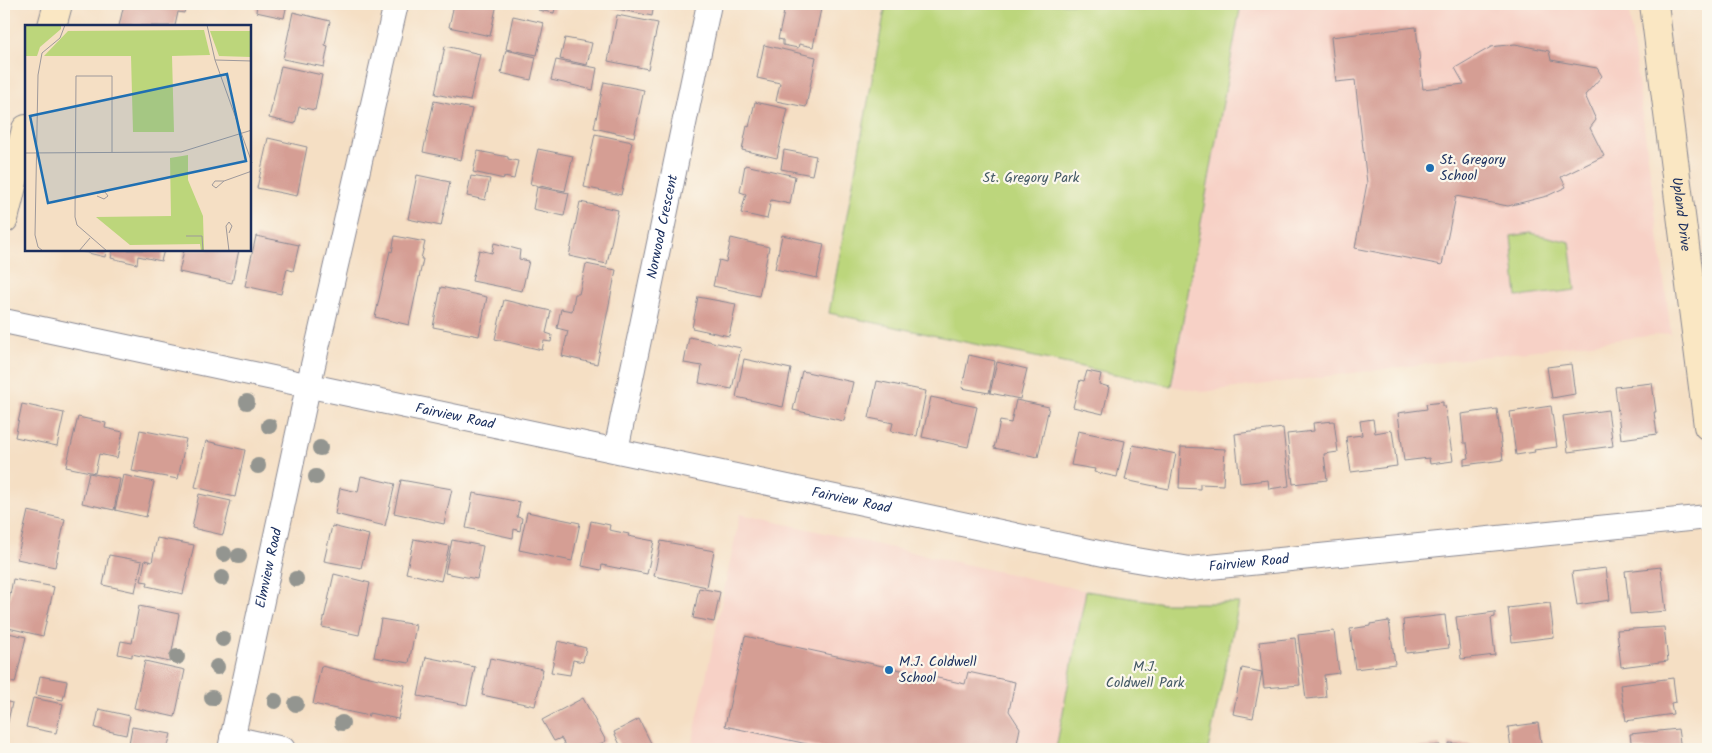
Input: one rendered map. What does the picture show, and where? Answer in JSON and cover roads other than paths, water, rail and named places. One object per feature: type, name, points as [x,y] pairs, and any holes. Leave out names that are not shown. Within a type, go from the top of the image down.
[{"type":"street","points":[[52,25],[58,4]]},
{"type":"street","points":[[308,387],[396,4]]},
{"type":"street","name":"Norwood Crescent","points":[[616,450],[709,4]]},
{"type":"street","name":"Upland Drive","points":[[1654,4],[1708,426]]},
{"type":"street","points":[[4,219],[25,133]]},
{"type":"street","name":"Fairview Road","points":[[4,321],[308,387],[616,450],[1113,556],[1190,569],[1708,517]]},
{"type":"street","name":"Elmview Road","points":[[231,744],[308,387]]},
{"type":"street","points":[[231,744],[283,749]]},
{"type":"place","name":"St. Gregory School","points":[[1430,168]]},
{"type":"place","name":"M.J. Coldwell School","points":[[889,670]]},
{"type":"park label","name":"St. Gregory Park","points":[[1031,178]]},
{"type":"park label","name":"M.J. Coldwell Park","points":[[1145,676]]}]
